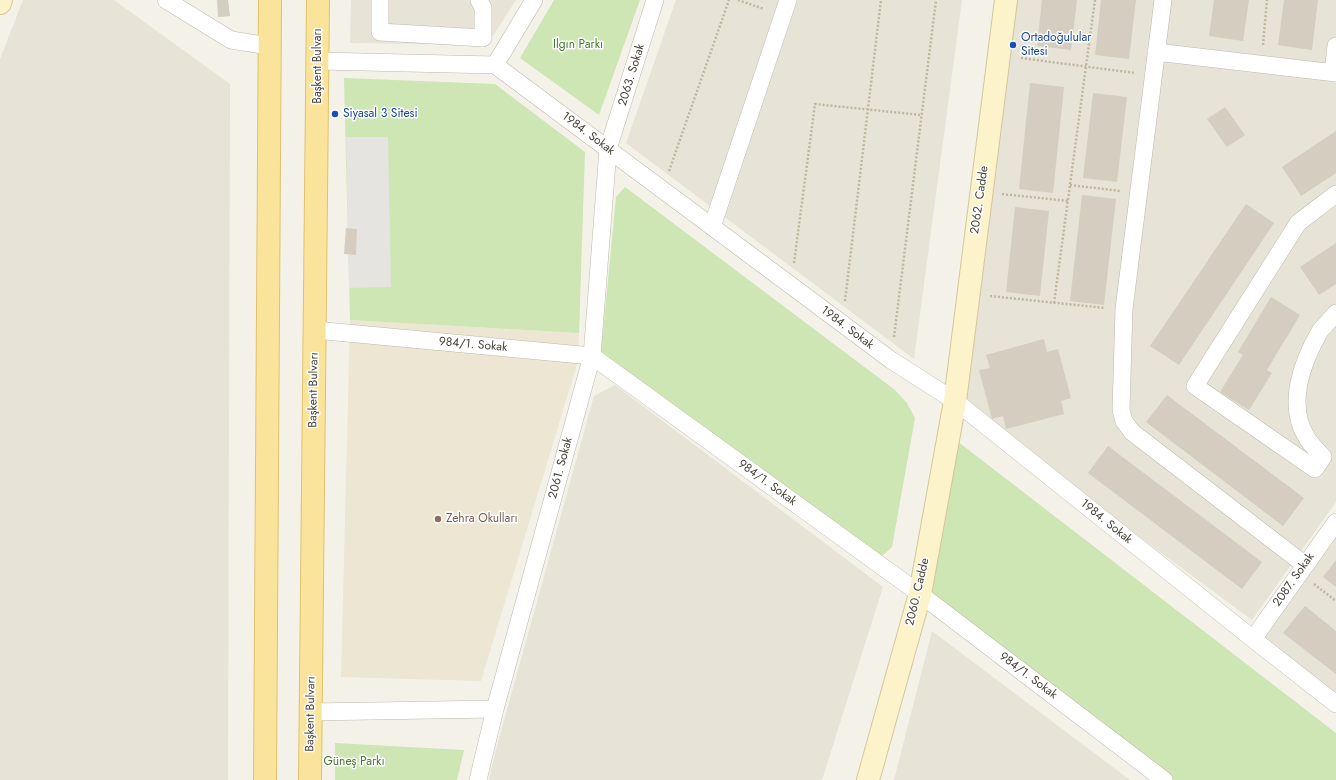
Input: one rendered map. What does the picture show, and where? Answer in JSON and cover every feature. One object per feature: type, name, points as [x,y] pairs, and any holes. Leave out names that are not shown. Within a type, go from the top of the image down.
[{"type":"main road","points":[[265,780],[270,0]]},
{"type":"main road","name":"Başkent Bulvarı","points":[[310,780],[318,0]]},
{"type":"street","points":[[166,0],[231,40],[269,46]]},
{"type":"street","points":[[380,0],[380,32],[483,38],[483,8],[479,0]]},
{"type":"street","points":[[318,61],[495,65],[534,0]]},
{"type":"street","name":"2063. Sokak","points":[[608,149],[655,0]]},
{"type":"street","name":"2062. Cadde","points":[[955,401],[1006,0]]},
{"type":"street","points":[[1162,0],[1124,309],[1121,410],[1124,421],[1132,432],[1302,569]]},
{"type":"street","points":[[712,227],[785,8]]},
{"type":"street","points":[[1156,52],[1334,73],[1336,46]]},
{"type":"street","name":"1984. Sokak","points":[[495,65],[891,360],[955,401],[1336,704]]},
{"type":"street","name":"2061. Sokak","points":[[478,780],[495,709],[592,356],[608,149]]},
{"type":"street","points":[[1336,194],[1298,223],[1195,386],[1314,469],[1323,457],[1307,438],[1300,421],[1296,397],[1301,374],[1309,352],[1321,330],[1336,312]]},
{"type":"street","name":"984/1. Sokak","points":[[315,330],[592,356],[920,594],[1164,780]]},
{"type":"street","name":"2060. Cadde","points":[[868,780],[920,594],[955,401]]},
{"type":"street","name":"2087. Sokak","points":[[1253,639],[1336,522]]},
{"type":"street","points":[[311,712],[495,709]]},
{"type":"path","points":[[662,190],[729,0]]},
{"type":"path","points":[[738,0],[785,8]]},
{"type":"path","points":[[843,324],[881,0]]},
{"type":"path","points":[[891,360],[936,0]]},
{"type":"path","points":[[1054,303],[1095,0]]},
{"type":"path","points":[[1262,64],[1267,0]]},
{"type":"path","points":[[999,55],[1153,75]]},
{"type":"path","points":[[790,286],[815,104],[921,115]]},
{"type":"path","points":[[1070,185],[1139,193]]},
{"type":"path","points":[[982,192],[1068,201]]},
{"type":"path","points":[[968,293],[1124,309]]},
{"type":"path","points":[[1302,569],[1336,601]]},
{"type":"shaded area","points":[[23,0],[114,0],[230,84],[228,780],[0,780],[0,59]]},
{"type":"shaded area","points":[[351,0],[516,0],[487,45],[350,43]]},
{"type":"shaded area","points":[[676,0],[962,0],[914,359],[626,143]]},
{"type":"shaded area","name":"Ortadoğulular Sitesi","points":[[1005,0],[1336,0],[1336,502],[1252,620],[944,392]]},
{"type":"shaded area","points":[[346,137],[388,137],[391,287],[349,288]]},
{"type":"shaded area","name":"Zehra Okulları","points":[[350,320],[579,333],[578,361],[481,681],[341,677]]},
{"type":"shaded area","points":[[615,385],[883,587],[822,780],[489,780],[495,753],[594,396]]},
{"type":"shaded area","points":[[1336,524],[1336,692],[1258,632]]},
{"type":"shaded area","points":[[932,631],[1130,780],[894,780]]},
{"type":"green space","name":"Ilgın Parkı","points":[[554,0],[640,0],[599,115],[520,58]]},
{"type":"green space","points":[[344,78],[495,84],[585,152],[579,333],[350,320]]},
{"type":"green space","points":[[625,187],[895,390],[907,403],[915,418],[892,547],[883,555],[871,554],[601,353],[616,197]]},
{"type":"green space","points":[[957,441],[1336,733],[1336,780],[1164,780],[935,606],[928,581]]},
{"type":"green space","name":"Güneş Parkı","points":[[335,743],[464,750],[457,780],[335,780]]},
{"type":"building","points":[[217,0],[228,0],[230,16],[218,17]]},
{"type":"building","points":[[1042,0],[1077,0],[1071,50],[1037,46]]},
{"type":"building","points":[[1101,0],[1136,0],[1129,59],[1095,55]]},
{"type":"building","points":[[1214,0],[1249,0],[1243,41],[1209,36]]},
{"type":"building","points":[[1284,0],[1318,0],[1312,50],[1278,45]]},
{"type":"building","points":[[1030,83],[1064,87],[1053,193],[1019,189]]},
{"type":"building","points":[[1093,93],[1127,97],[1117,182],[1083,178]]},
{"type":"building","points":[[1225,107],[1245,135],[1227,147],[1207,119]]},
{"type":"building","points":[[1336,131],[1336,173],[1301,196],[1282,167]]},
{"type":"building","points":[[1082,195],[1116,199],[1104,305],[1070,301]]},
{"type":"building","points":[[1246,204],[1274,223],[1179,365],[1150,346]]},
{"type":"building","points":[[1015,207],[1049,211],[1040,296],[1006,292]]},
{"type":"building","points":[[346,228],[357,229],[356,255],[344,254]]},
{"type":"building","points":[[1336,243],[1336,284],[1319,295],[1300,267]]},
{"type":"building","points":[[1271,297],[1300,315],[1267,370],[1272,373],[1249,410],[1220,392],[1243,355],[1238,352]]},
{"type":"building","points":[[1044,339],[1047,352],[1058,349],[1071,398],[1061,401],[1064,414],[1006,429],[1003,416],[992,419],[979,370],[990,368],[986,355]]},
{"type":"building","points":[[1167,395],[1304,498],[1283,526],[1146,422]]},
{"type":"building","points":[[1108,446],[1262,562],[1242,589],[1088,473]]},
{"type":"building","points":[[1336,560],[1336,587],[1323,577]]},
{"type":"building","points":[[1305,606],[1336,631],[1336,674],[1283,633]]},
{"type":"place","name":"Ortadoğulular Sitesi","points":[[1013,45]]},
{"type":"place","name":"Siyasal 3 Sitesi","points":[[335,114]]},
{"type":"place","name":"Zehra Okulları","points":[[438,519]]}]
